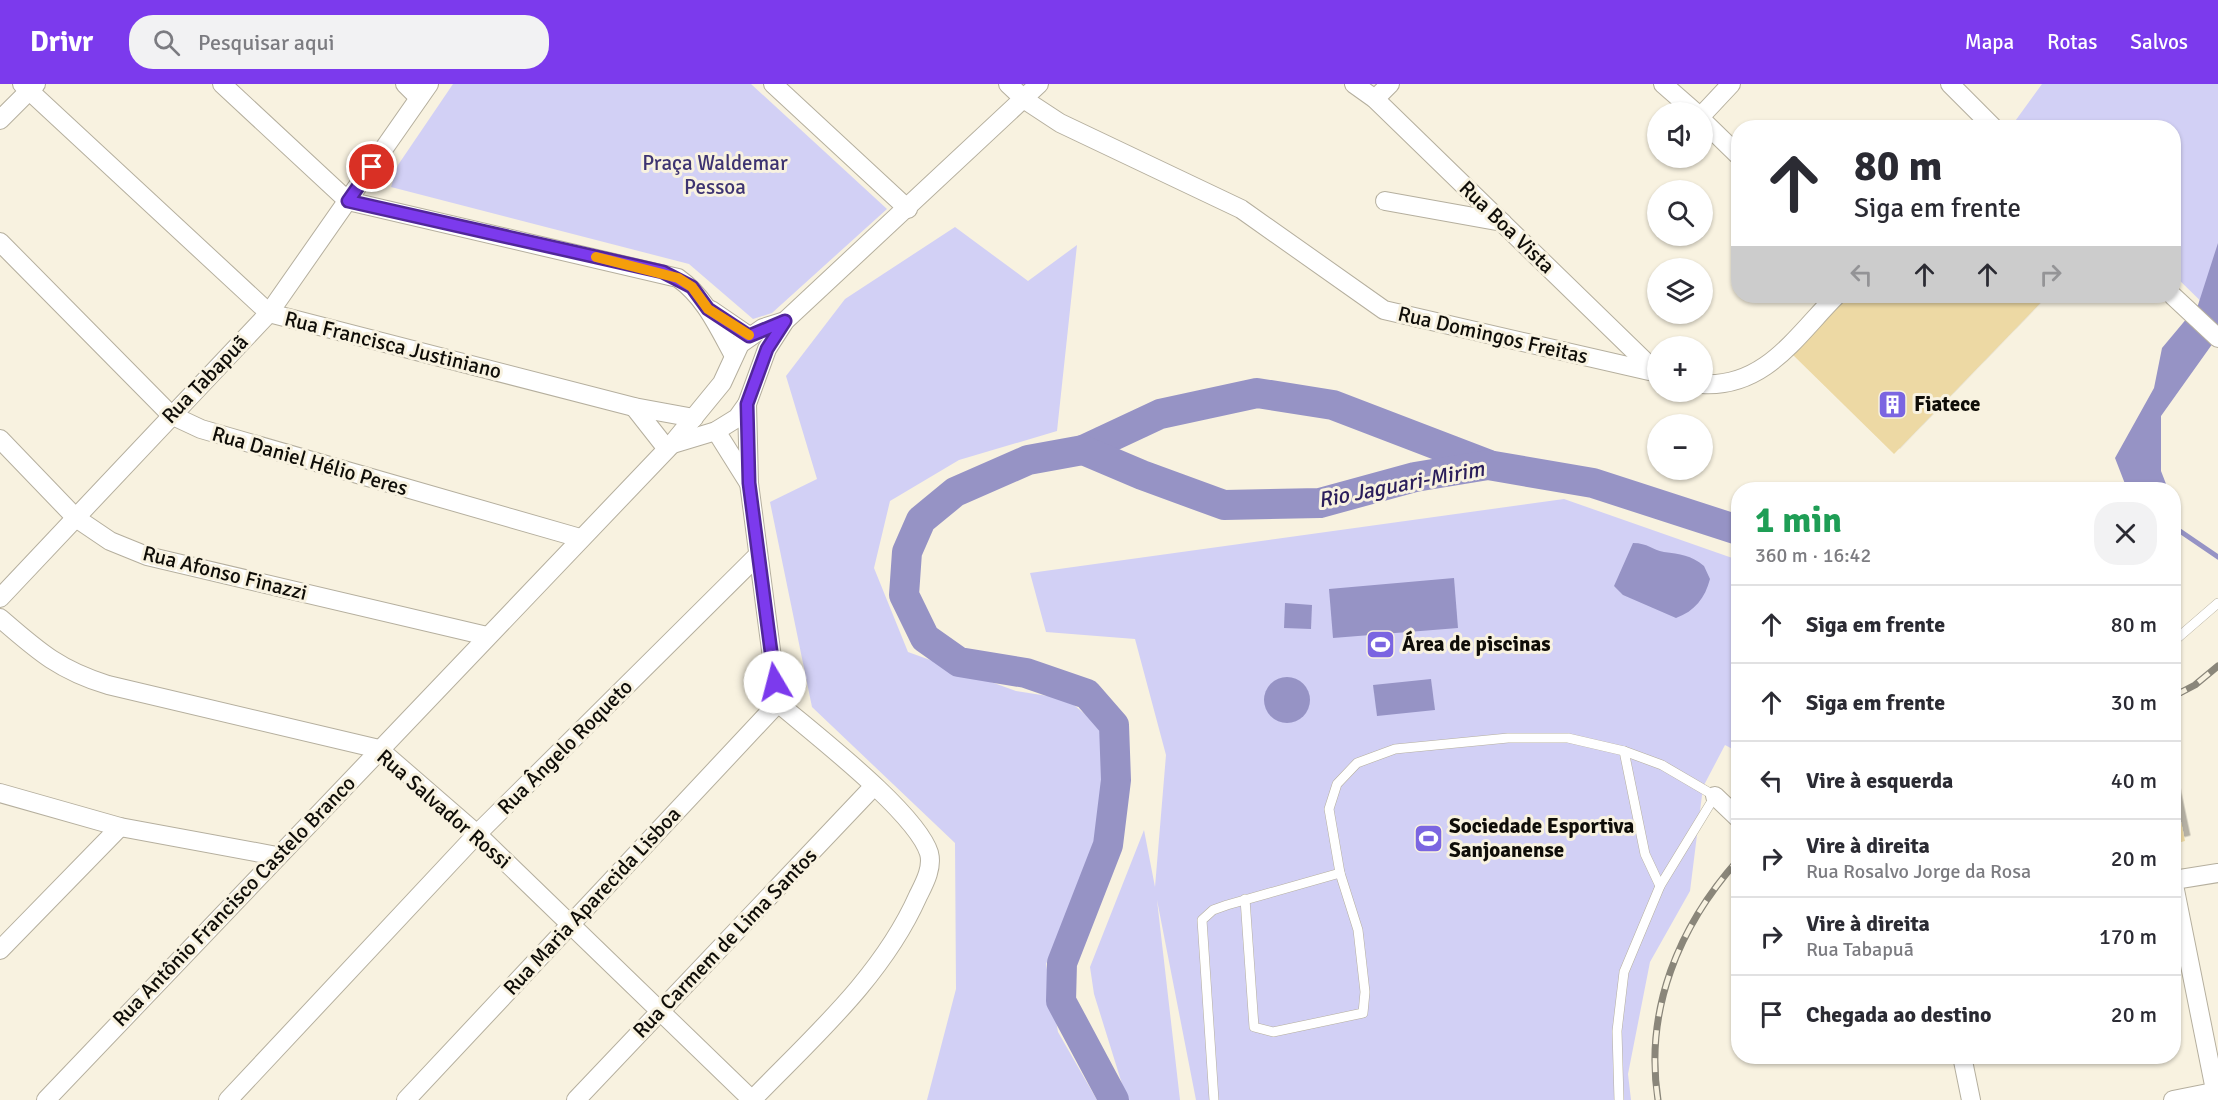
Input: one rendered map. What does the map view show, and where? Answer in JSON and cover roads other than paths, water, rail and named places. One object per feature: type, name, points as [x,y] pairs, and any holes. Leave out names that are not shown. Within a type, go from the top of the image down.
[{"type":"street","points":[[222,84],[348,201],[663,272],[692,287],[708,309],[734,356]]},
{"type":"street","points":[[405,84],[424,91]]},
{"type":"street","points":[[773,84],[908,209]]},
{"type":"street","name":"Rua Domingos Freitas","points":[[1008,84],[1025,100],[1060,123],[1241,209],[1384,310],[1647,370]]},
{"type":"street","name":"Rua Antônio Francisco Castelo Branco","points":[[670,447],[729,425],[747,404],[767,349],[785,321],[1025,100],[1039,84]]},
{"type":"street","name":"Rua Boa Vista","points":[[1354,84],[1375,99],[1647,362]]},
{"type":"street","points":[[1375,99],[1390,84]]},
{"type":"street","points":[[1663,84],[1684,102]]},
{"type":"street","points":[[1713,105],[1731,84]]},
{"type":"street","points":[[1950,84],[1986,120]]},
{"type":"street","points":[[0,120],[29,86]]},
{"type":"street","name":"Rua Francisca Justiniano","points":[[29,86],[269,313],[633,407],[694,418]]},
{"type":"street","name":"Rua Tabapuã","points":[[0,598],[269,313],[424,91]]},
{"type":"street","points":[[1713,129],[1731,147]]},
{"type":"street","points":[[1385,201],[1502,222]]},
{"type":"street","name":"Rua Daniel Hélio Peres","points":[[0,242],[171,415],[201,429],[580,538]]},
{"type":"street","points":[[1713,385],[1737,382],[1764,369],[1829,303]]},
{"type":"street","points":[[2181,303],[2218,338]]},
{"type":"street","points":[[708,309],[749,336]]},
{"type":"street","name":"Rua Antônio Francisco Castelo Branco","points":[[46,1100],[580,538],[670,447],[722,383],[740,344],[749,336],[785,321]]},
{"type":"street","points":[[747,404],[749,483],[778,703],[874,786],[923,839],[930,856],[928,875],[906,925],[872,975],[752,1100]]},
{"type":"street","points":[[633,407],[670,447]]},
{"type":"street","points":[[716,431],[749,483]]},
{"type":"street","name":"Rua Afonso Finazzi","points":[[0,439],[76,518],[110,541],[147,556],[488,636]]},
{"type":"street","name":"Rua Ângelo Roqueto","points":[[228,1100],[477,834],[758,555]]},
{"type":"street","name":"Rua Salvador Rossi","points":[[0,618],[47,659],[75,675],[108,685],[379,749],[477,834],[752,1100]]},
{"type":"street","name":"Rua Maria Aparecida Lisboa","points":[[406,1100],[778,703]]},
{"type":"street","name":"Rua Carmem de Lima Santos","points":[[576,1100],[874,786]]},
{"type":"street","points":[[0,793],[120,827],[277,856]]},
{"type":"street","points":[[1714,796],[1731,812]]},
{"type":"street","points":[[0,950],[120,827]]},
{"type":"street","points":[[2181,879],[2218,873]]},
{"type":"street","points":[[2174,1100],[2217,1094],[2181,919]]},
{"type":"street","points":[[1964,1064],[1971,1100]]},
{"type":"lane","points":[[2181,635],[2218,603]]},
{"type":"lane","points":[[1245,899],[1254,1027],[1273,1032],[1363,1013],[1365,992],[1358,930],[1340,873],[1329,809],[1337,784],[1357,763],[1395,749],[1508,738],[1568,738],[1624,751],[1662,765],[1714,796],[1660,886],[1624,972],[1617,1031],[1619,1100]]},
{"type":"lane","points":[[1624,751],[1645,854],[1660,886]]},
{"type":"lane","points":[[1214,1100],[1202,920],[1213,910],[1245,899],[1340,873]]},
{"type":"waterway","points":[[1083,450],[1160,414],[1257,393],[1333,405],[1487,464]]},
{"type":"waterway","name":"Rio Jaguari-Mirim","points":[[1114,1100],[1061,1001],[1062,963],[1108,845],[1116,780],[1114,725],[1087,694],[1026,673],[959,662],[925,638],[904,595],[907,552],[921,520],[955,492],[1028,460],[1083,450],[1142,475],[1224,505],[1320,503],[1415,477],[1488,465],[1593,483],[1731,528]]},
{"type":"waterway","points":[[2181,532],[2218,557]]},
{"type":"railway","points":[[2181,692],[2195,685],[2218,666]]},
{"type":"railway","points":[[1658,1100],[1655,1067],[1656,1034],[1671,971],[1683,941],[1699,913],[1731,869]]},
{"type":"place","name":"Fiatece","points":[[1893,404]]},
{"type":"place","name":"Área de piscinas","points":[[1381,644]]},
{"type":"place","name":"Sociedade Esportiva Sanjoanense","points":[[1428,838]]},
{"type":"park label","name":"Praça Waldemar Pessoa","points":[[715,175]]}]
